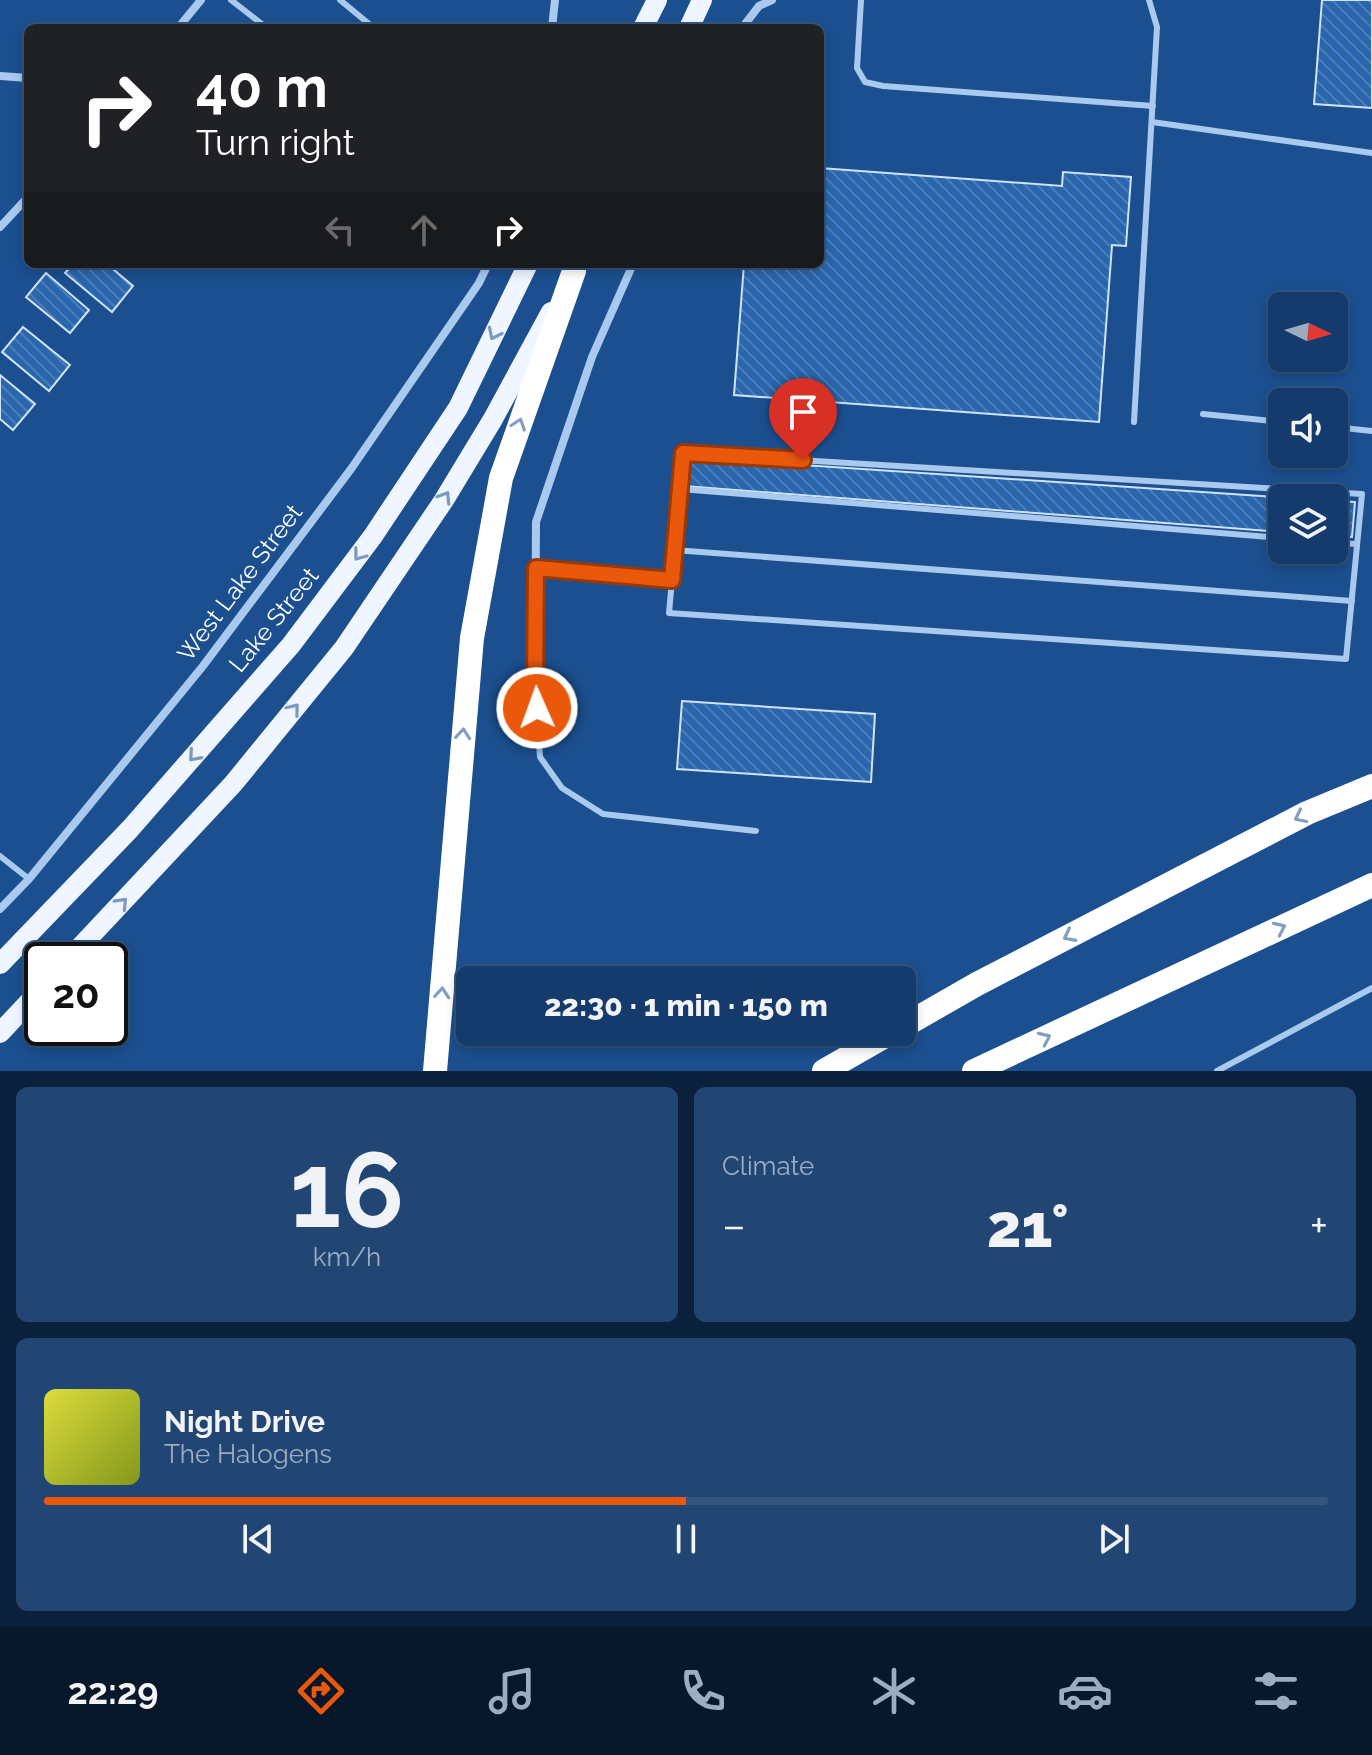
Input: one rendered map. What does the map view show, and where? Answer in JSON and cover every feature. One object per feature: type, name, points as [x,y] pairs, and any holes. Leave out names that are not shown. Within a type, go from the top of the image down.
[{"type":"highway","points":[[435,1071],[472,638],[501,478],[575,268]]},
{"type":"highway","points":[[916,1019],[977,984],[1307,813],[1372,786]]},
{"type":"highway","points":[[974,1071],[1372,885]]},
{"type":"highway","points":[[824,1071],[868,1046]]},
{"type":"main road","points":[[645,24],[657,0]]},
{"type":"main road","points":[[691,24],[702,0]]},
{"type":"main road","name":"Lake Street","points":[[0,964],[130,829],[310,621],[373,536],[458,408],[526,268]]},
{"type":"main road","points":[[85,942],[233,784],[344,648],[493,419],[574,268]]},
{"type":"main road","points":[[0,1033],[24,1007]]},
{"type":"street","points":[[181,24],[201,0]]},
{"type":"street","points":[[552,24],[555,0]]},
{"type":"street","points":[[745,24],[759,6],[772,0]]},
{"type":"street","points":[[0,76],[24,78]]},
{"type":"street","points":[[0,227],[24,201]]},
{"type":"street","name":"West Lake Street","points":[[0,909],[29,879],[203,666],[351,469],[479,283],[486,268]]},
{"type":"street","points":[[535,683],[536,522],[592,357],[631,268]]},
{"type":"lane","points":[[231,0],[262,24]]},
{"type":"lane","points":[[340,0],[369,24]]},
{"type":"lane","points":[[861,0],[857,68],[865,82],[883,86],[1153,106]]},
{"type":"lane","points":[[1134,422],[1157,27],[1149,0]]},
{"type":"lane","points":[[1152,122],[1372,153]]},
{"type":"lane","points":[[1203,414],[1268,421]]},
{"type":"lane","points":[[1348,428],[1372,431]]},
{"type":"lane","points":[[683,453],[1362,494],[1346,659],[669,613],[680,489],[683,453]]},
{"type":"lane","points":[[680,489],[1268,537]]},
{"type":"lane","points":[[1348,544],[1357,544]]},
{"type":"lane","points":[[674,550],[1352,601]]},
{"type":"lane","points":[[536,568],[672,580]]},
{"type":"lane","points":[[535,683],[540,757],[562,788],[603,814],[756,831]]},
{"type":"lane","points":[[0,856],[29,879]]},
{"type":"lane","points":[[1217,1071],[1372,988]]},
{"type":"building","points":[[1322,0],[1372,0],[1372,108],[1314,104]]},
{"type":"building","points":[[824,168],[1062,186],[1063,172],[1131,177],[1126,246],[1112,245],[1099,422],[734,395],[744,268],[824,268]]},
{"type":"building","points":[[69,268],[112,268],[133,286],[112,312],[65,273]]},
{"type":"building","points":[[46,273],[89,310],[70,333],[26,297]]},
{"type":"building","points":[[23,327],[70,365],[49,391],[2,352]]},
{"type":"building","points":[[0,375],[35,404],[13,430],[0,419]]},
{"type":"building","points":[[686,457],[1268,496],[1268,531],[684,486]]},
{"type":"building","points":[[1348,502],[1355,502],[1352,537],[1348,537]]},
{"type":"building","points":[[682,701],[875,714],[871,782],[677,769]]},
{"type":"route","points":[[537,708],[536,568],[672,580],[683,453],[803,460]]}]
